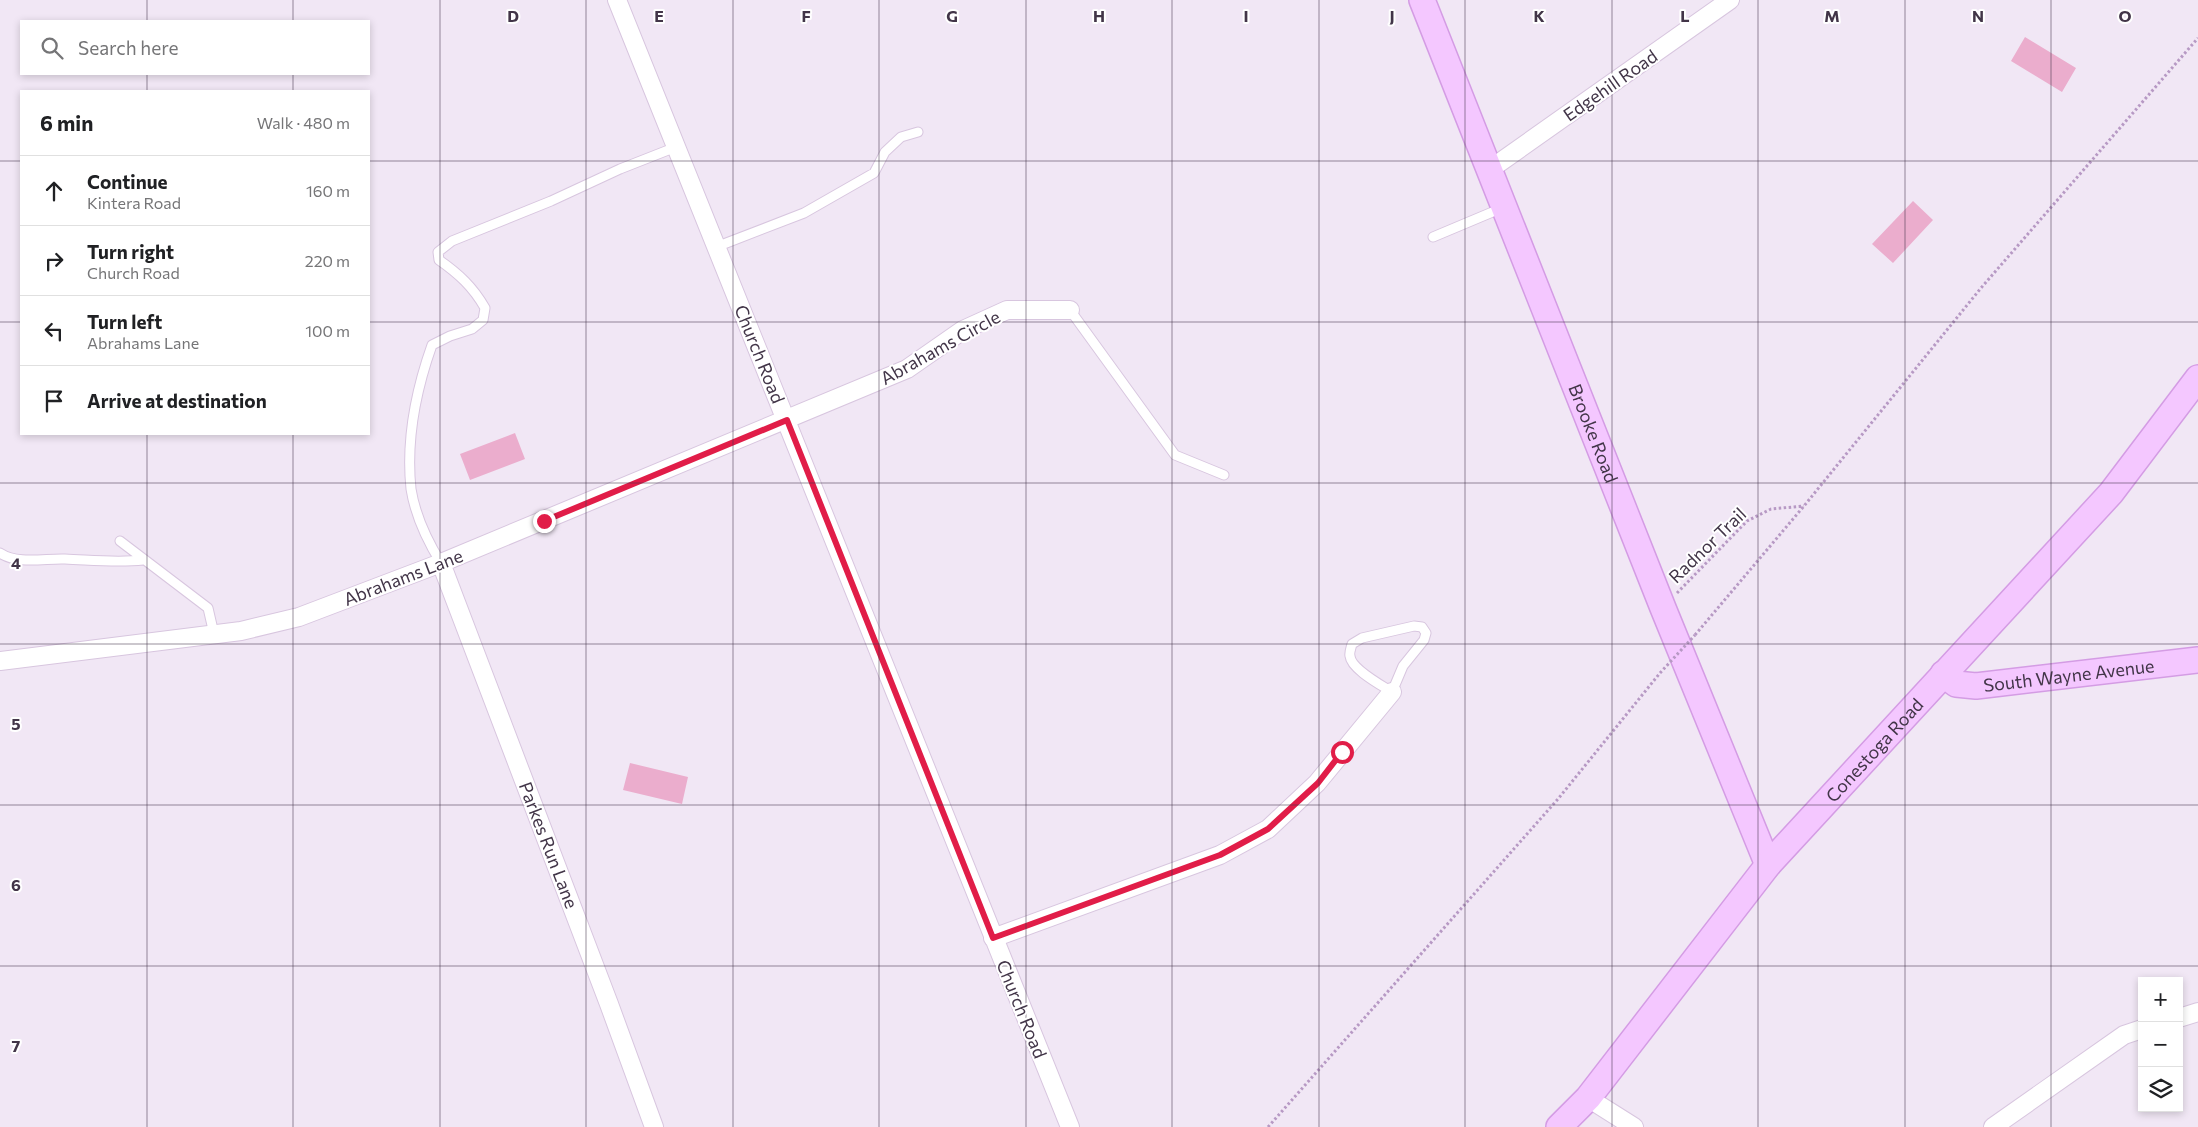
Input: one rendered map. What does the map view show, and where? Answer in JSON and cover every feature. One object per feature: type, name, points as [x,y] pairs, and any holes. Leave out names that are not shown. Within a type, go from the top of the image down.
[{"type":"main road","name":"Brooke Road","points":[[1422,0],[1663,608],[1768,865]]},
{"type":"main road","name":"Conestoga Road","points":[[1559,1127],[1588,1098],[1768,865],[2110,493],[2198,378]]},
{"type":"main road","name":"South Wayne Avenue","points":[[1943,674],[1956,684],[1976,686],[2198,660]]},
{"type":"street","name":"Church Road","points":[[617,0],[1070,1127]]},
{"type":"street","name":"Edgehill Road","points":[[1490,170],[1730,0]]},
{"type":"street","name":"Abrahams Circle","points":[[787,420],[907,370],[963,330],[1007,310],[1070,310]]},
{"type":"street","name":"Abrahams Lane","points":[[0,661],[241,631],[299,617],[441,563],[787,420]]},
{"type":"street","name":"Parkes Run Lane","points":[[441,563],[606,995],[654,1127]]},
{"type":"street","points":[[993,938],[1220,855],[1268,829],[1318,783],[1392,692]]},
{"type":"street","points":[[2183,1017],[2198,1012]]},
{"type":"street","points":[[1993,1127],[2124,1035],[2138,1030]]},
{"type":"street","points":[[1588,1098],[1634,1127]]},
{"type":"lane","points":[[716,247],[804,213],[874,173],[885,152],[901,137],[918,132]]},
{"type":"lane","points":[[441,563],[427,539],[412,490],[412,429],[422,373],[432,345],[450,336],[472,329],[482,320],[485,308],[476,291],[460,274],[439,260],[438,252],[452,241],[551,201],[620,168],[676,147]]},
{"type":"lane","points":[[1433,237],[1504,207]]},
{"type":"lane","points":[[1070,310],[1175,455],[1224,475]]},
{"type":"lane","points":[[120,541],[208,608],[214,634]]},
{"type":"lane","points":[[0,553],[29,560],[64,559],[128,562],[143,560]]},
{"type":"lane","points":[[1414,626],[1422,627],[1426,633],[1424,640],[1403,666],[1392,692],[1370,679],[1352,663],[1350,656],[1352,644],[1362,638],[1414,626]]},
{"type":"path","points":[[1268,1127],[1558,799],[1660,673],[1695,635],[1804,506],[1980,288],[2198,38]]},
{"type":"path","name":"Radnor Trail","points":[[1663,608],[1747,521],[1771,509],[1804,506]]},
{"type":"shaded area","points":[[2025,37],[2076,68],[2062,92],[2011,61]]},
{"type":"shaded area","points":[[1913,201],[1933,220],[1893,263],[1872,244]]},
{"type":"shaded area","points":[[515,433],[525,459],[470,480],[460,454]]},
{"type":"shaded area","points":[[630,763],[688,777],[682,804],[623,790]]},
{"type":"route","points":[[544,521],[787,420],[993,938],[1220,855],[1268,829],[1318,783],[1342,752]]}]
